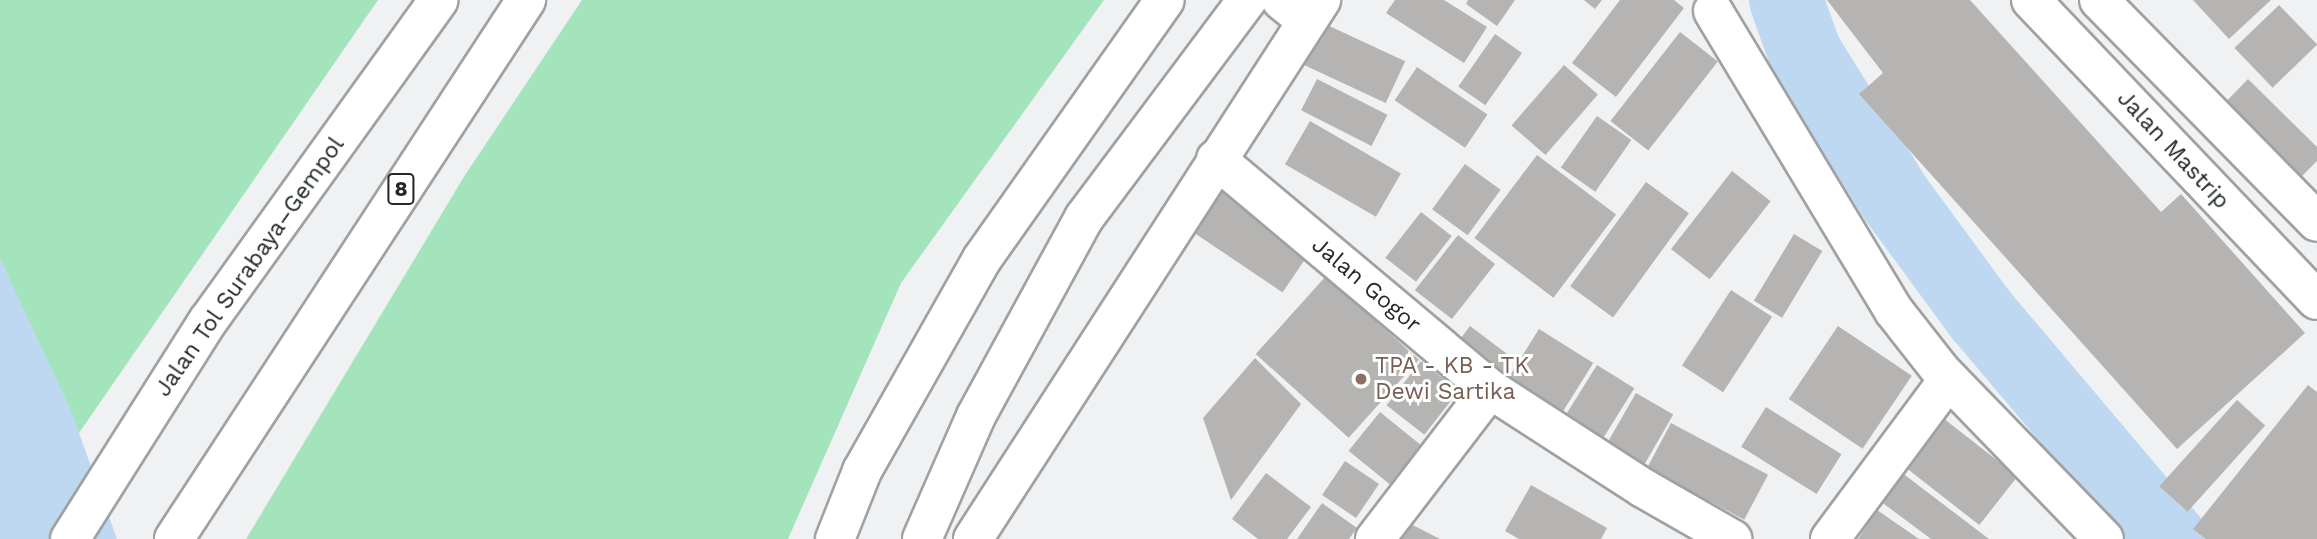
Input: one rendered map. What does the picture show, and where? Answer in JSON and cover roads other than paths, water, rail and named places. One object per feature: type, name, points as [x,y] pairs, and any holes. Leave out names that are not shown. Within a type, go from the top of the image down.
[{"type":"main road","name":"Jalan Tol Surabaya–Gempol","points":[[70,539],[208,321],[439,0]]},
{"type":"main road","name":"8","points":[[174,539],[526,0]]},
{"type":"main road","points":[[835,539],[862,471],[982,259],[1165,0]]},
{"type":"main road","points":[[922,539],[976,416],[1084,218],[1247,0]]},
{"type":"main road","name":"Jalan Mastrip","points":[[2031,0],[2317,300]]},
{"type":"main road","points":[[2099,0],[2317,222]]},
{"type":"main road","points":[[973,539],[1216,159],[1303,7]]},
{"type":"main road","points":[[1713,11],[1894,311],[1949,380],[2104,539]]},
{"type":"main road","name":"Jalan Gogor","points":[[1216,159],[1490,389],[1643,488],[1732,539]]},
{"type":"main road","points":[[1830,539],[1949,380]]},
{"type":"main road","points":[[1376,539],[1490,389]]},
{"type":"water","points":[[0,259],[70,408],[117,539],[0,539]]},
{"type":"waterway","points":[[1786,0],[1805,53],[1895,198],[1981,315],[2170,539]]},
{"type":"place","name":"TPA - KB - TK Dewi Sartika","points":[[1361,379]]}]
